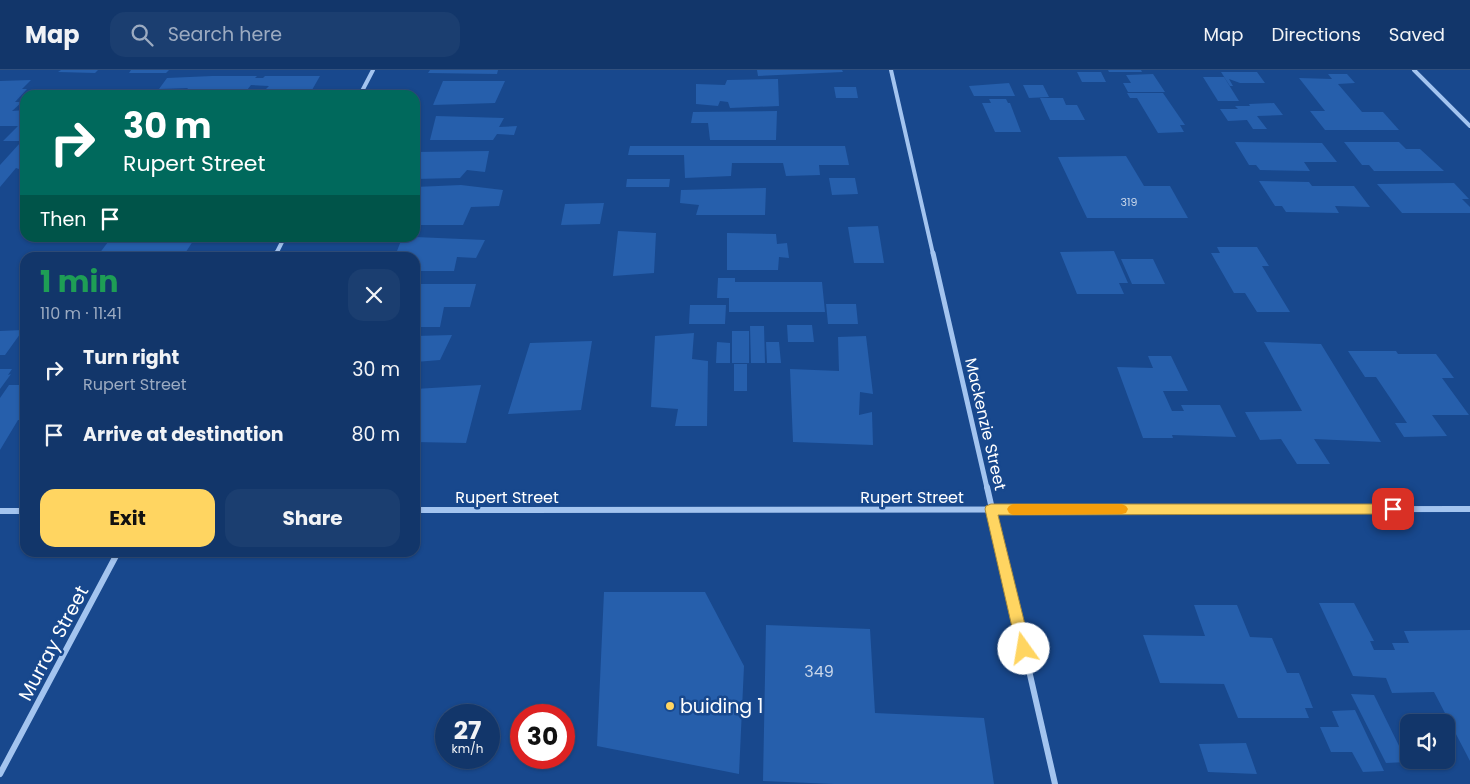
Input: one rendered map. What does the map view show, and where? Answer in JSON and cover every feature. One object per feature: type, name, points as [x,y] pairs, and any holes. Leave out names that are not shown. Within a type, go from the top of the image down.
[{"type":"street","points":[[363,90],[373,70]]},
{"type":"street","name":"Mackenzie Street","points":[[891,70],[1055,784]]},
{"type":"street","points":[[1414,70],[1470,126]]},
{"type":"street","name":"Rupert Street","points":[[420,510],[1470,509]]},
{"type":"street","points":[[0,511],[20,511]]},
{"type":"street","name":"Murray Street","points":[[0,774],[115,557]]},
{"type":"building","points":[[61,70],[98,70],[95,73],[58,72]]},
{"type":"building","points":[[131,70],[169,70],[166,73],[129,73]]},
{"type":"building","points":[[430,70],[498,70],[497,74],[428,73]]},
{"type":"building","points":[[757,70],[842,70],[843,72],[758,76]]},
{"type":"building","points":[[1108,70],[1141,70],[1142,72],[1109,72]]},
{"type":"building","points":[[1077,72],[1101,72],[1106,82],[1082,82]]},
{"type":"building","points":[[1221,72],[1257,72],[1265,83],[1240,83],[1229,79],[1233,86],[1230,86]]},
{"type":"building","points":[[1153,74],[1165,92],[1128,92],[1123,83],[1131,83],[1126,75]]},
{"type":"building","points":[[1328,74],[1347,74],[1355,83],[1338,84],[1362,112],[1383,112],[1399,130],[1325,130],[1310,111],[1325,111],[1299,78],[1332,79]]},
{"type":"building","points":[[320,76],[312,90],[266,89],[269,86],[251,85],[247,90],[159,89],[167,78]]},
{"type":"building","points":[[1203,77],[1224,77],[1239,101],[1218,101]]},
{"type":"building","points":[[778,79],[779,106],[730,108],[728,102],[720,101],[718,106],[696,104],[696,84],[725,85],[727,80]]},
{"type":"building","points":[[31,80],[22,89],[26,90],[20,90],[20,97],[15,102],[20,102],[20,104],[12,111],[20,110],[20,141],[3,141],[18,126],[0,126],[0,81]]},
{"type":"building","points":[[443,81],[505,81],[495,103],[433,105]]},
{"type":"building","points":[[1009,83],[1015,96],[974,96],[969,86]]},
{"type":"building","points":[[1023,85],[1043,85],[1049,97],[1029,98]]},
{"type":"building","points":[[834,87],[856,87],[858,98],[836,98]]},
{"type":"building","points":[[1127,93],[1163,93],[1185,125],[1180,125],[1184,132],[1158,133],[1137,98],[1130,98]]},
{"type":"building","points":[[1040,98],[1063,98],[1066,105],[1077,105],[1085,120],[1050,120]]},
{"type":"building","points":[[989,99],[1006,99],[1010,103],[1021,132],[995,132],[982,103],[991,103]]},
{"type":"building","points":[[1274,103],[1283,115],[1257,116],[1267,129],[1253,129],[1247,120],[1228,121],[1220,109],[1238,109],[1235,106]]},
{"type":"building","points":[[777,111],[776,140],[710,140],[708,123],[691,123],[693,112]]},
{"type":"building","points":[[436,116],[504,118],[499,127],[517,126],[514,135],[497,134],[493,140],[430,140]]},
{"type":"building","points":[[1235,142],[1322,143],[1337,162],[1304,162],[1310,171],[1260,170],[1256,165],[1249,165]]},
{"type":"building","points":[[1344,142],[1399,142],[1406,149],[1420,149],[1444,171],[1374,171],[1369,165],[1362,165]]},
{"type":"building","points":[[20,143],[20,168],[16,168],[0,187],[0,165]]},
{"type":"building","points":[[630,146],[845,146],[849,165],[819,165],[820,175],[786,176],[783,163],[732,163],[731,176],[685,178],[684,155],[628,155]]},
{"type":"building","points":[[489,151],[485,172],[467,170],[460,178],[420,179],[420,152]]},
{"type":"building","points":[[1126,156],[1144,186],[1170,186],[1188,218],[1087,218],[1058,157]]},
{"type":"building","points":[[829,178],[855,178],[858,194],[832,195]]},
{"type":"building","points":[[627,179],[670,179],[669,187],[626,187]]},
{"type":"building","points":[[1259,181],[1309,182],[1312,186],[1354,186],[1370,207],[1335,206],[1339,213],[1286,212],[1282,206],[1275,206]]},
{"type":"building","points":[[1454,183],[1469,199],[1462,199],[1470,207],[1470,213],[1402,213],[1377,184]]},
{"type":"building","points":[[461,185],[503,190],[499,206],[471,207],[463,225],[420,225],[420,187]]},
{"type":"building","points":[[766,188],[765,215],[696,215],[699,205],[680,203],[681,190]]},
{"type":"building","points":[[604,203],[600,224],[561,225],[565,204]]},
{"type":"building","points":[[878,226],[884,263],[854,263],[848,227]]},
{"type":"building","points":[[618,231],[656,233],[654,273],[613,276]]},
{"type":"building","points":[[727,233],[776,234],[777,244],[787,243],[789,258],[779,257],[778,270],[727,270]]},
{"type":"building","points":[[420,237],[485,240],[476,258],[457,257],[454,271],[420,271],[420,252],[368,252],[397,251],[400,242],[420,242]]},
{"type":"building","points":[[108,242],[192,242],[186,252],[100,252]]},
{"type":"building","points":[[1217,247],[1257,247],[1269,266],[1262,266],[1290,312],[1257,312],[1245,293],[1234,293],[1211,253],[1220,253]]},
{"type":"building","points":[[1114,251],[1128,283],[1119,283],[1124,294],[1077,294],[1060,252]]},
{"type":"building","points":[[1121,259],[1153,259],[1165,284],[1132,284]]},
{"type":"building","points":[[718,278],[735,278],[735,282],[822,282],[825,312],[729,312],[729,298],[717,298]]},
{"type":"building","points":[[420,284],[476,284],[470,307],[444,307],[440,327],[420,327]]},
{"type":"building","points":[[826,304],[856,304],[858,324],[828,324]]},
{"type":"building","points":[[690,305],[726,305],[725,324],[689,324]]},
{"type":"building","points":[[787,325],[812,325],[814,342],[788,342]]},
{"type":"building","points":[[750,326],[764,326],[765,363],[751,363]]},
{"type":"building","points":[[20,330],[20,334],[5,355],[0,355],[0,331]]},
{"type":"building","points":[[732,331],[749,331],[749,363],[732,363]]},
{"type":"building","points":[[694,333],[692,359],[708,361],[707,426],[675,426],[678,409],[651,407],[655,336]]},
{"type":"building","points":[[452,335],[440,360],[420,362],[420,336]]},
{"type":"building","points":[[866,336],[873,394],[860,392],[859,415],[872,412],[873,445],[793,442],[790,369],[839,371],[838,337]]},
{"type":"building","points":[[592,341],[581,410],[508,414],[530,343]]},
{"type":"building","points":[[717,342],[730,343],[730,363],[716,363]]},
{"type":"building","points":[[766,342],[779,342],[781,363],[767,363]]},
{"type":"building","points":[[1264,342],[1321,344],[1381,442],[1314,439],[1330,464],[1297,464],[1281,439],[1260,440],[1245,412],[1302,411]]},
{"type":"building","points":[[1348,351],[1396,351],[1398,354],[1436,354],[1454,378],[1442,378],[1469,415],[1432,415],[1447,436],[1404,437],[1395,423],[1407,423],[1376,377],[1365,377]]},
{"type":"building","points":[[1148,356],[1171,356],[1188,391],[1163,391],[1172,411],[1184,411],[1181,405],[1220,405],[1236,437],[1172,435],[1173,438],[1143,438],[1117,367],[1153,368]]},
{"type":"building","points":[[734,364],[747,364],[747,391],[734,391]]},
{"type":"building","points":[[0,369],[12,369],[8,375],[11,374],[0,389]]},
{"type":"building","points":[[9,385],[20,385],[20,420],[18,420],[0,450],[0,398]]},
{"type":"building","points":[[481,385],[466,443],[420,442],[420,389]]},
{"type":"building","name":"buiding 1","points":[[604,592],[705,592],[744,666],[739,774],[597,746]]},
{"type":"building","points":[[1319,603],[1354,603],[1374,641],[1370,641],[1374,650],[1395,650],[1392,643],[1409,643],[1404,631],[1470,630],[1470,761],[1455,732],[1455,714],[1445,714],[1434,692],[1392,693],[1386,678],[1353,676]]},
{"type":"building","points":[[1194,605],[1237,605],[1250,637],[1272,638],[1287,673],[1299,673],[1313,708],[1305,708],[1309,718],[1238,718],[1224,684],[1160,683],[1143,635],[1205,636]]},
{"type":"building","points":[[766,625],[870,629],[875,713],[984,718],[994,784],[834,784],[763,781]]},
{"type":"building","points":[[1351,694],[1374,695],[1400,748],[1400,762],[1386,763]]},
{"type":"building","points":[[1355,710],[1384,771],[1363,772],[1352,752],[1331,752],[1320,727],[1339,727],[1332,711]]},
{"type":"building","points":[[1246,743],[1257,774],[1208,772],[1199,744]]},
{"type":"slow traffic","points":[[1013,509],[1122,509]]},
{"type":"place","name":"buiding 1","points":[[670,706]]},
{"type":"route","points":[[1024,649],[991,509],[1393,509]]}]
